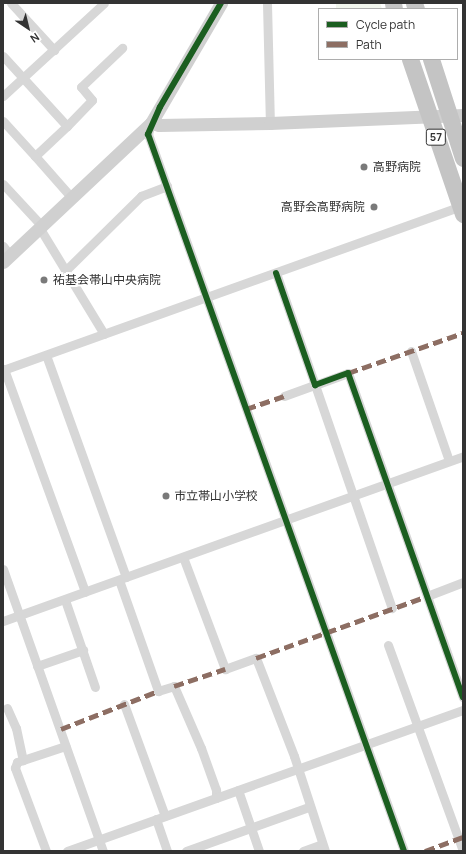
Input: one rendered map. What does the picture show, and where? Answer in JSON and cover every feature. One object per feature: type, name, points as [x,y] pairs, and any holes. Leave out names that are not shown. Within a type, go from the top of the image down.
[{"type":"highway","name":"57","points":[[410,60],[429,118],[462,210]]},
{"type":"highway","name":"57","points":[[431,60],[456,115],[463,158]]},
{"type":"street","points":[[11,3],[54,50]]},
{"type":"street","points":[[3,96],[104,3]]},
{"type":"street","points":[[221,3],[151,123],[148,134],[364,745],[404,851]]},
{"type":"street","points":[[267,3],[270,123]]},
{"type":"street","points":[[35,156],[92,100],[81,87],[122,48]]},
{"type":"street","points":[[3,56],[67,126]]},
{"type":"street","points":[[151,123],[159,125],[270,123],[429,118],[456,115]]},
{"type":"street","points":[[3,121],[72,197]]},
{"type":"street","points":[[6,254],[40,226],[151,123]]},
{"type":"street","points":[[3,184],[40,226],[65,271],[104,334]]},
{"type":"street","points":[[65,271],[141,196],[167,186]]},
{"type":"street","points":[[85,592],[4,370],[276,273],[462,210]]},
{"type":"street","points":[[276,273],[392,608]]},
{"type":"street","points":[[411,351],[449,461]]},
{"type":"street","points":[[46,354],[122,578],[158,691],[174,686],[201,748],[216,790],[216,798]]},
{"type":"street","points":[[284,396],[348,373],[463,697]]},
{"type":"street","points":[[3,621],[463,456]]},
{"type":"street","points":[[183,557],[225,669],[256,658],[294,756],[296,770],[323,848],[303,851]]},
{"type":"street","points":[[3,569],[103,851]]},
{"type":"street","points":[[427,596],[463,582]]},
{"type":"street","points":[[65,600],[95,687]]},
{"type":"street","points":[[388,645],[463,851]]},
{"type":"street","points":[[37,666],[83,650]]},
{"type":"street","points":[[124,704],[165,816]]},
{"type":"street","points":[[7,708],[16,728],[23,760]]},
{"type":"street","points":[[67,851],[463,710]]},
{"type":"street","points":[[46,851],[15,768],[17,762],[65,746]]},
{"type":"street","points":[[238,790],[259,851]]},
{"type":"street","points":[[186,851],[309,808]]},
{"type":"street","points":[[156,819],[167,851]]},
{"type":"shaded area","points":[[336,3],[380,3],[382,8],[336,8]]},
{"type":"marked path","points":[[348,373],[463,333]]},
{"type":"marked path","points":[[246,409],[284,396]]},
{"type":"marked path","points":[[256,658],[427,596]]},
{"type":"marked path","points":[[174,686],[225,669]]},
{"type":"marked path","points":[[61,729],[158,691]]},
{"type":"marked path","points":[[425,851],[463,837]]},
{"type":"cycle path","points":[[221,3],[160,107],[148,134],[404,851]]},
{"type":"cycle path","points":[[276,273],[315,385],[348,373],[463,697]]},
{"type":"place","name":"高野病院","points":[[364,167]]},
{"type":"place","name":"高野会高野病院","points":[[374,207]]},
{"type":"place","name":"祐基会帯山中央病院","points":[[44,280]]},
{"type":"place","name":"市立帯山小学校","points":[[166,496]]}]
